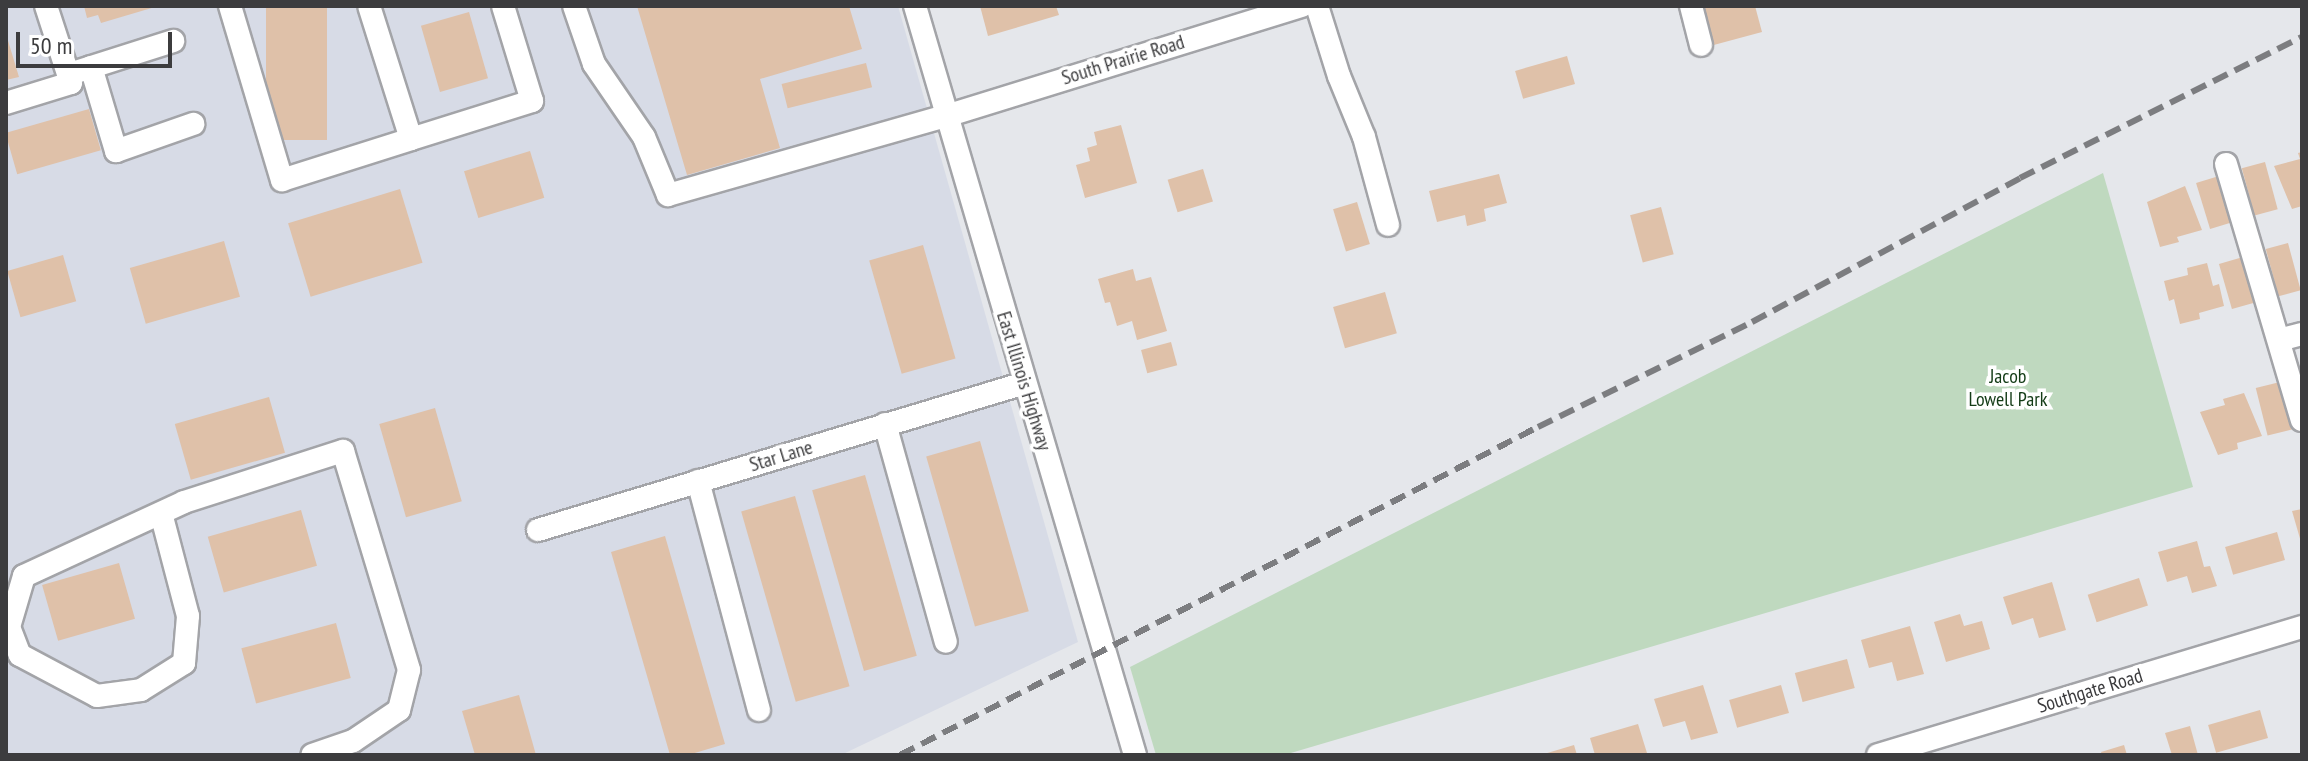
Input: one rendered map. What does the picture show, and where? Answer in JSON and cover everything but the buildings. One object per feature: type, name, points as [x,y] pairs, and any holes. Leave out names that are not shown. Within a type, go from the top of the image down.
[{"type":"street","points":[[6,103],[71,83],[46,6]]},
{"type":"street","points":[[230,6],[282,180],[532,101],[503,6]]},
{"type":"street","points":[[369,6],[411,139]]},
{"type":"street","name":"South Prairie Road","points":[[574,6],[594,64],[644,137],[668,195],[946,116],[1301,6]]},
{"type":"street","name":"East Illinois Highway","points":[[915,6],[1135,755]]},
{"type":"street","points":[[1317,6],[1364,137],[1388,225]]},
{"type":"street","points":[[1691,6],[1701,45]]},
{"type":"street","points":[[68,75],[173,41]]},
{"type":"street","points":[[91,67],[116,151],[193,124]]},
{"type":"street","points":[[2226,164],[2302,420]]},
{"type":"street","points":[[2279,340],[2302,334]]},
{"type":"street","name":"Star Lane","points":[[538,530],[1025,383]]},
{"type":"street","points":[[885,424],[946,642]]},
{"type":"street","points":[[161,513],[188,616],[184,663],[141,690],[97,696],[20,655],[8,627],[24,576],[161,513],[343,451],[409,670],[399,710],[353,741],[312,755]]},
{"type":"street","points":[[698,481],[759,710]]},
{"type":"street","name":"Southgate Road","points":[[1878,755],[2302,627]]},
{"type":"shaded area","points":[[6,6],[898,6],[1078,642],[841,755],[6,755]]},
{"type":"green space","name":"Jacob Lowell Park","points":[[2103,173],[2193,487],[1284,755],[1156,755],[1130,667]]},
{"type":"railway","points":[[900,755],[1538,427],[1752,322],[2020,178],[2302,37]]}]
